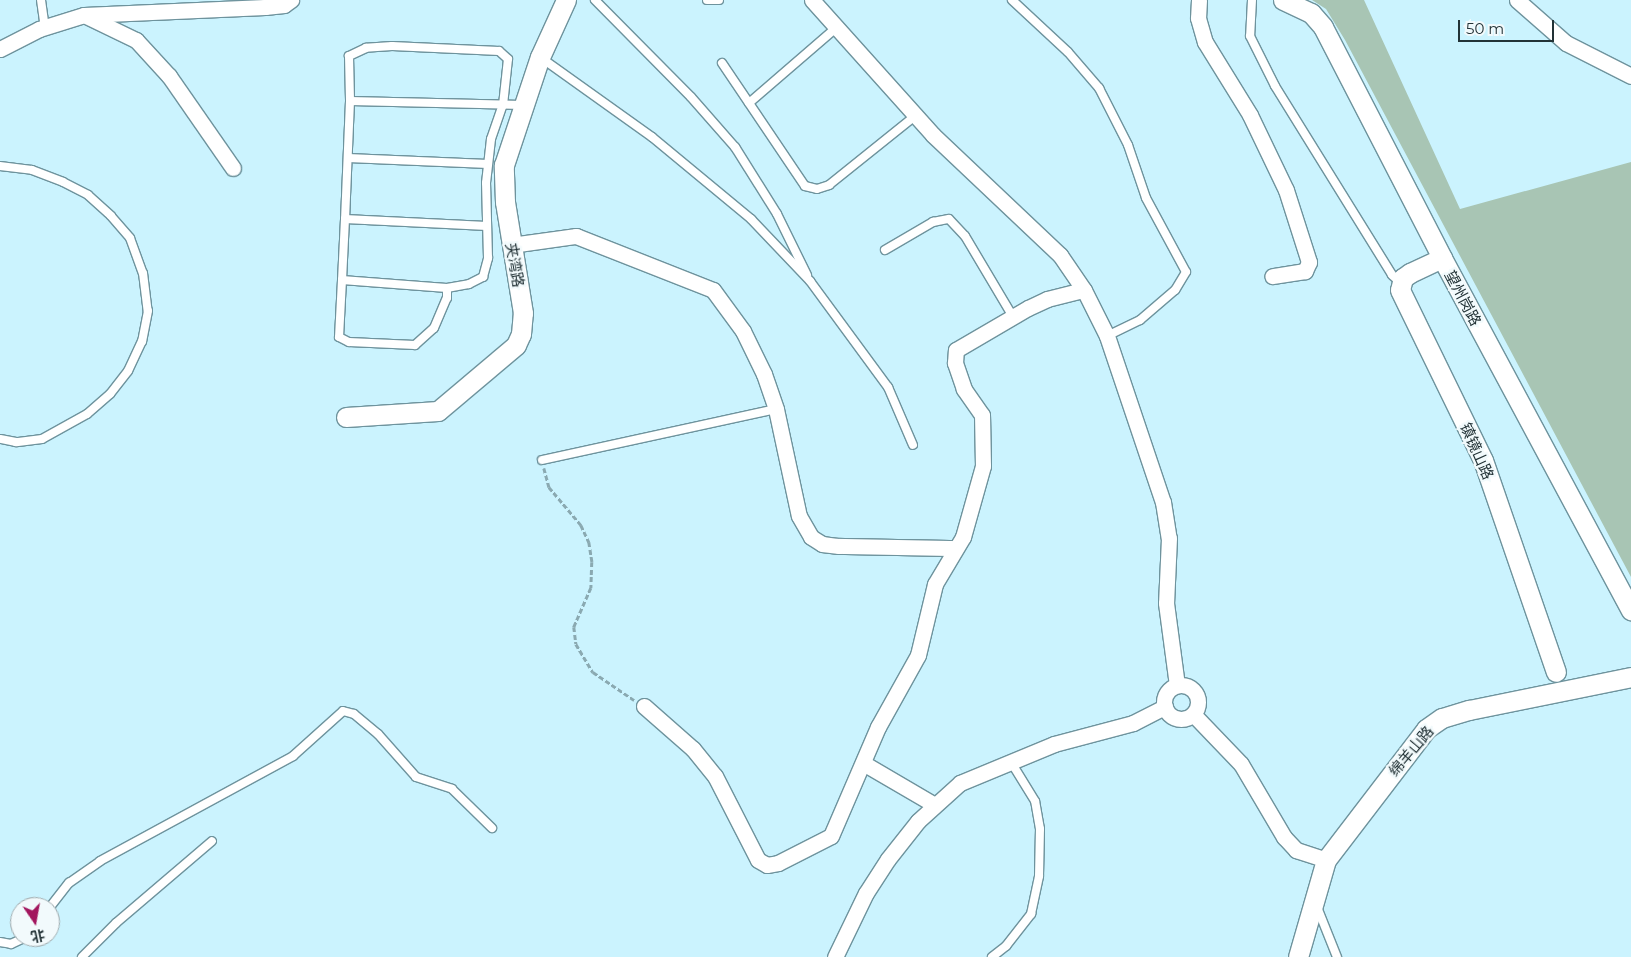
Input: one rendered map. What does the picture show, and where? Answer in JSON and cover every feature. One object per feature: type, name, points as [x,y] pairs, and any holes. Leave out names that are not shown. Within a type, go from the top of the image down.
[{"type":"street","points":[[0,49],[45,27],[84,15],[265,7],[284,5],[291,0]]},
{"type":"street","name":"夹湾路","points":[[346,417],[438,411],[447,407],[516,345],[521,334],[523,313],[511,245],[504,165],[540,57],[566,0]]},
{"type":"street","points":[[812,0],[915,116],[1060,254],[1084,290],[1107,336],[1163,502],[1169,538],[1166,603],[1177,685]]},
{"type":"street","points":[[1199,0],[1198,18],[1205,42],[1250,115],[1286,190],[1309,262],[1305,271],[1272,276]]},
{"type":"street","name":"望州岗路","points":[[1283,0],[1312,13],[1323,27],[1442,258],[1631,610]]},
{"type":"street","points":[[1517,0],[1566,43],[1631,76]]},
{"type":"street","points":[[84,15],[136,40],[169,76],[233,168]]},
{"type":"street","points":[[511,245],[576,236],[713,290],[743,331],[764,374],[776,409],[799,516],[810,537],[822,544],[839,546],[956,548]]},
{"type":"street","points":[[1401,284],[1410,272],[1442,258]]},
{"type":"street","name":"镇镜山路","points":[[1401,284],[1406,308],[1483,460],[1556,672]]},
{"type":"street","points":[[644,706],[692,749],[715,776],[740,820],[758,860],[767,865],[778,863],[831,836],[878,727],[918,655],[934,584],[956,548],[968,523],[983,466],[982,416],[964,389],[955,363],[956,350],[1047,299],[1084,290]]},
{"type":"street","name":"绵羊山路","points":[[1298,957],[1326,860],[1426,729],[1442,718],[1631,677]]},
{"type":"street","points":[[1177,685],[1188,686],[1196,693],[1198,704],[1193,714],[1177,718],[1165,707],[1165,696],[1177,685]]},
{"type":"street","points":[[835,957],[866,893],[888,859],[935,805],[960,783],[1068,738],[1133,722],[1165,707]]},
{"type":"street","points":[[1193,714],[1241,764],[1284,837],[1296,850],[1326,860]]},
{"type":"street","points":[[863,763],[935,805]]},
{"type":"lane","points":[[41,0],[45,27]]},
{"type":"lane","points":[[595,0],[691,97],[735,147],[777,214],[810,281]]},
{"type":"lane","points":[[707,0],[719,0]]},
{"type":"lane","points":[[1012,0],[1068,52],[1099,88],[1128,145],[1146,198],[1186,272],[1175,290],[1140,320],[1107,336]]},
{"type":"lane","points":[[1252,0],[1250,36],[1275,86],[1392,275],[1401,284]]},
{"type":"lane","points":[[749,103],[836,28]]},
{"type":"lane","points":[[342,280],[447,288],[469,284],[484,277],[488,258],[488,164],[491,139],[503,105],[508,59],[499,51],[392,46],[366,48],[349,56],[348,158],[339,337],[349,342],[415,345],[434,328],[446,298],[447,288]]},
{"type":"lane","points":[[540,57],[675,156],[751,219],[810,281],[888,387],[913,445]]},
{"type":"lane","points":[[722,62],[805,186],[817,189],[829,185],[915,116]]},
{"type":"lane","points":[[350,101],[523,105]]},
{"type":"lane","points":[[348,158],[488,164]]},
{"type":"lane","points":[[0,166],[32,170],[63,182],[88,195],[111,216],[130,238],[143,273],[148,311],[142,340],[128,371],[110,394],[87,414],[42,439],[16,442],[0,439]]},
{"type":"lane","points":[[345,219],[487,226]]},
{"type":"lane","points":[[885,250],[938,219],[949,219],[965,236],[1013,317]]},
{"type":"lane","points":[[542,460],[776,409]]},
{"type":"lane","points":[[58,897],[69,883],[100,861],[293,756],[343,711],[354,714],[378,734],[412,773],[452,788],[492,828]]},
{"type":"lane","points":[[992,957],[1006,946],[1031,914],[1039,876],[1040,829],[1035,801],[1011,762]]},
{"type":"lane","points":[[82,957],[116,923],[212,841]]},
{"type":"lane","points":[[1315,900],[1336,957]]},
{"type":"path","points":[[542,460],[549,487],[581,525],[589,542],[592,562],[590,588],[574,627],[576,644],[593,672],[644,706]]},
{"type":"green space","points":[[1312,0],[1364,0],[1460,209],[1631,162],[1631,577],[1345,40],[1326,9]]}]
